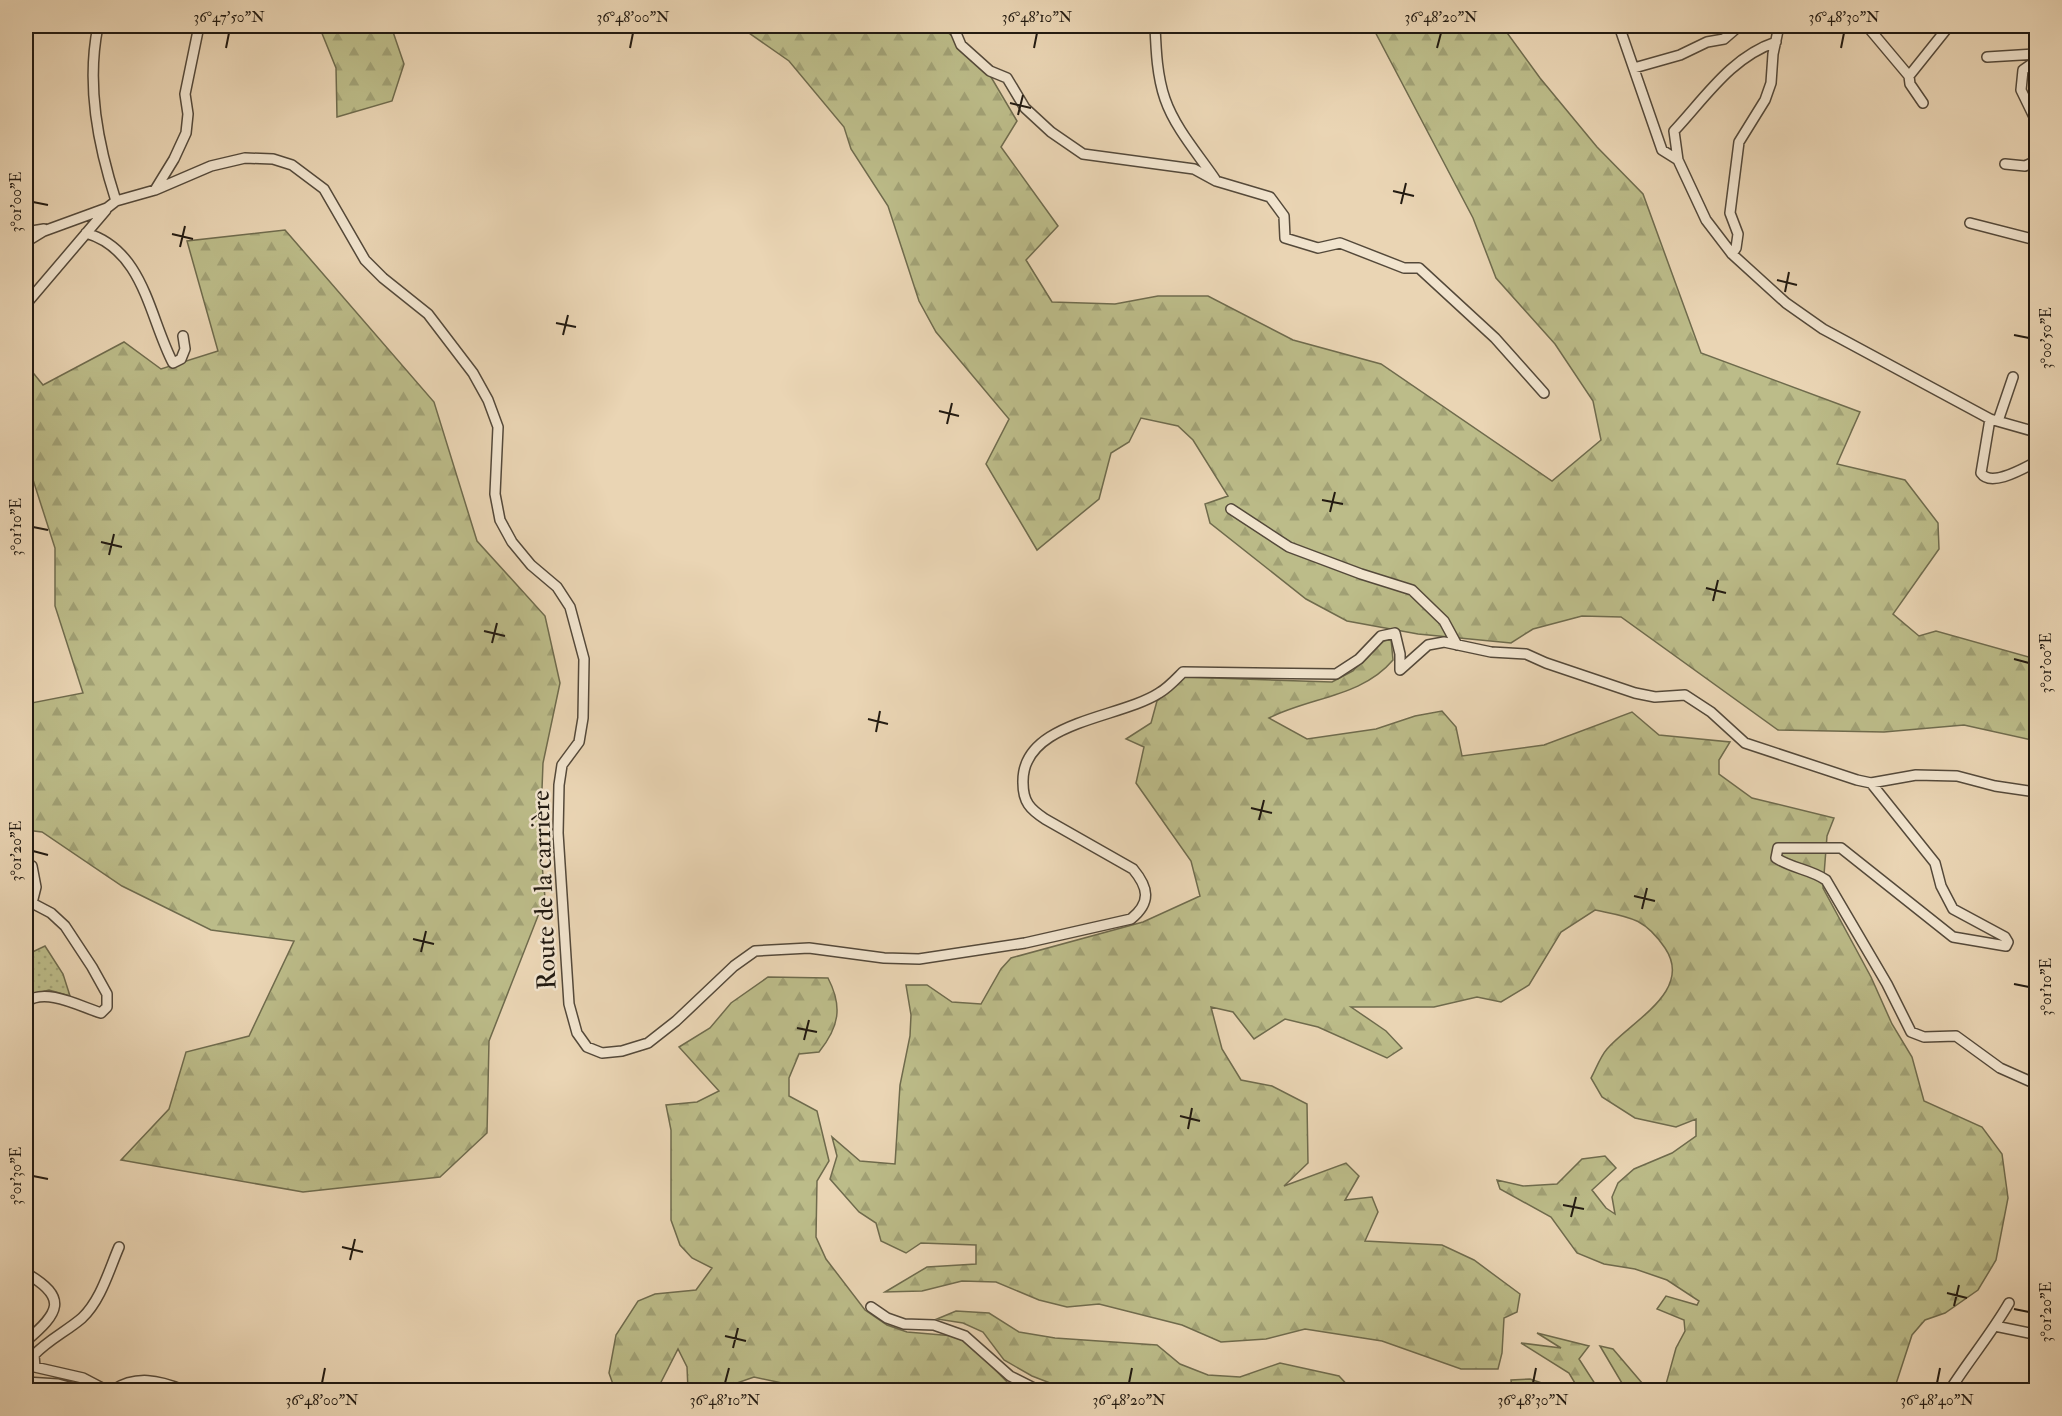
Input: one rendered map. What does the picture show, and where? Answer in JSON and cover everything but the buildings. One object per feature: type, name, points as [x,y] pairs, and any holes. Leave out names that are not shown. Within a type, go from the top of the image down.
[{"type":"street","points":[[98,26],[94,91],[98,142],[116,201]]},
{"type":"street","points":[[155,190],[174,159],[186,133],[188,114],[185,94],[199,26]]},
{"type":"street","points":[[952,26],[961,45],[990,71],[1007,78],[1025,108],[1051,132],[1083,154],[1194,169],[1216,181],[1270,197],[1284,216],[1285,238],[1297,244],[1318,248],[1340,243],[1404,268],[1419,268],[1495,338],[1544,393]]},
{"type":"street","points":[[1155,26],[1157,59],[1165,100],[1216,181]]},
{"type":"street","points":[[1619,26],[1662,150],[1678,160]]},
{"type":"street","points":[[1634,68],[1654,64],[1707,42],[1724,39],[1739,26]]},
{"type":"street","points":[[1732,254],[1736,248],[1738,234],[1730,213],[1738,142],[1765,100],[1771,82],[1779,26]]},
{"type":"street","points":[[1867,26],[1909,75],[1910,84],[1923,103]]},
{"type":"street","points":[[1909,75],[1949,26]]},
{"type":"street","points":[[1776,42],[1761,47],[1742,59],[1674,131],[1678,160],[1706,220],[1732,254],[1786,303],[1823,329],[1994,420],[2037,432]]},
{"type":"street","points":[[1987,57],[2037,54]]},
{"type":"street","points":[[2037,61],[2023,70],[2020,85],[2037,121]]},
{"type":"street","name":"Route de la carrière","points":[[26,242],[54,228],[107,208],[116,201],[155,190],[211,166],[245,158],[273,159],[292,165],[324,189],[350,239],[365,260],[434,321],[473,373],[488,400],[498,427],[495,494],[500,520],[512,542],[531,565],[556,587],[570,607],[584,659],[583,718],[579,742],[562,765],[559,785],[558,833],[569,1004],[577,1034],[587,1047],[602,1053],[622,1051],[648,1043],[676,1021],[734,966],[755,951],[809,948],[884,958],[919,959],[1025,943],[1131,918],[1142,910],[1146,897],[1143,881],[1133,869],[1045,819],[1032,810],[1023,797],[1025,764],[1036,745],[1053,734],[1159,694],[1184,672],[1336,674],[1359,659],[1381,636],[1395,633],[1400,654],[1400,670],[1428,645],[1444,642],[1457,645]]},
{"type":"street","points":[[2004,164],[2025,166],[2037,161]]},
{"type":"street","points":[[26,304],[107,208]]},
{"type":"street","points":[[1970,223],[2037,240]]},
{"type":"street","points":[[26,232],[54,228]]},
{"type":"street","points":[[86,233],[112,247],[131,267],[147,297],[173,363],[182,359],[185,349],[183,336]]},
{"type":"street","points":[[2013,377],[1994,420],[1981,473],[1983,477],[2004,476],[2037,462]]},
{"type":"street","points":[[1231,509],[1289,547],[1412,590],[1444,621],[1457,645],[1491,652],[1526,654],[1546,663],[1655,697],[1685,695],[1711,712],[1745,743],[1871,783],[1916,775],[1957,776],[1995,786],[2037,792]]},
{"type":"street","points":[[1871,783],[1935,863],[1941,886],[1953,909],[2005,937],[2008,942],[2006,946],[1953,937],[1841,848],[1778,848],[1776,858],[1791,868],[1811,870],[1826,880],[1887,984],[1911,1032],[1924,1037],[1956,1036],[2000,1068],[2037,1084]]},
{"type":"street","points":[[26,1002],[30,998],[45,997],[66,1000],[101,1013],[106,1007],[107,994],[65,926],[51,913],[29,905],[36,887],[32,866]]},
{"type":"street","points":[[106,1390],[83,1378],[30,1366],[34,1355],[40,1348],[82,1318],[94,1304],[119,1247]]},
{"type":"street","points":[[26,1274],[44,1284],[53,1293],[57,1304],[53,1315],[26,1341]]},
{"type":"street","points":[[1950,1390],[2009,1303]]},
{"type":"street","points":[[871,1307],[887,1318],[904,1324],[934,1325],[965,1336],[1010,1376],[1038,1390]]},
{"type":"street","points":[[1995,1326],[2029,1333]]},
{"type":"street","points":[[113,1390],[125,1383],[140,1380],[154,1380],[183,1390]]},
{"type":"street","points":[[26,1382],[58,1384],[80,1390]]},
{"type":"green space","points":[[319,26],[391,26],[404,64],[392,101],[337,117],[336,68]]},
{"type":"green space","points":[[739,26],[940,26],[981,60],[1017,121],[1001,147],[1058,226],[1026,260],[1052,302],[1115,304],[1158,296],[1208,296],[1293,340],[1381,364],[1552,481],[1601,440],[1593,401],[1555,344],[1496,278],[1473,218],[1372,26],[1513,26],[1505,30],[1540,78],[1597,147],[1643,194],[1701,353],[1860,412],[1837,464],[1905,480],[1938,523],[1939,549],[1893,614],[1919,636],[1936,631],[2036,659],[2036,741],[1964,725],[1884,732],[1778,730],[1621,617],[1582,616],[1533,629],[1511,643],[1418,634],[1347,621],[1306,599],[1210,523],[1205,504],[1228,496],[1193,440],[1178,426],[1141,418],[1129,442],[1111,453],[1099,499],[1037,550],[986,464],[1009,419],[936,332],[919,301],[888,206],[851,149],[844,127],[789,61]]},
{"type":"green space","points":[[285,230],[434,402],[477,541],[545,616],[560,683],[543,763],[540,841],[545,898],[489,1041],[487,1133],[440,1177],[303,1192],[121,1160],[169,1109],[186,1052],[249,1036],[294,941],[211,930],[122,886],[42,832],[26,830],[26,704],[83,693],[55,606],[55,548],[26,458],[26,364],[43,385],[124,342],[161,369],[218,351],[187,241]]},
{"type":"green space","points":[[1391,639],[1393,660],[1366,682],[1269,718],[1307,739],[1376,729],[1415,716],[1442,711],[1456,727],[1462,756],[1544,745],[1632,712],[1659,735],[1730,742],[1719,760],[1719,774],[1752,798],[1834,818],[1827,836],[1823,888],[1871,977],[1892,1024],[1912,1057],[1924,1101],[1982,1127],[2002,1154],[2008,1198],[1996,1260],[1978,1290],[1945,1313],[1925,1320],[1912,1335],[1894,1390],[1657,1390],[1665,1388],[1676,1348],[1685,1331],[1684,1320],[1657,1309],[1666,1296],[1697,1305],[1699,1301],[1667,1280],[1635,1269],[1604,1264],[1577,1253],[1551,1217],[1500,1189],[1497,1180],[1523,1186],[1557,1184],[1582,1159],[1605,1156],[1616,1168],[1592,1190],[1606,1208],[1615,1214],[1612,1197],[1618,1183],[1634,1169],[1672,1153],[1696,1136],[1696,1119],[1676,1127],[1635,1118],[1602,1097],[1591,1078],[1607,1049],[1656,1004],[1672,978],[1672,964],[1665,948],[1650,930],[1627,917],[1595,910],[1561,932],[1529,985],[1501,1002],[1477,997],[1434,1007],[1351,1007],[1386,1031],[1402,1048],[1387,1058],[1318,1027],[1285,1019],[1254,1039],[1233,1012],[1211,1007],[1222,1049],[1241,1080],[1272,1086],[1307,1104],[1308,1163],[1284,1186],[1346,1163],[1359,1176],[1345,1200],[1372,1197],[1378,1212],[1365,1241],[1442,1245],[1474,1260],[1520,1294],[1517,1312],[1504,1318],[1502,1353],[1498,1369],[1461,1369],[1382,1341],[1305,1329],[1266,1339],[1221,1342],[1182,1325],[1099,1304],[1067,1307],[1039,1300],[996,1282],[962,1281],[922,1291],[885,1292],[927,1267],[976,1264],[976,1245],[921,1243],[906,1253],[881,1241],[876,1223],[859,1212],[830,1179],[837,1156],[832,1137],[860,1161],[895,1164],[900,1085],[910,1036],[911,1015],[906,985],[927,985],[952,1002],[981,1004],[1001,969],[1011,958],[1143,922],[1200,896],[1191,861],[1136,783],[1144,747],[1126,739],[1151,723],[1157,701],[1184,677],[1332,682],[1353,671],[1381,642]]},
{"type":"green space","points":[[45,946],[63,974],[70,996],[49,990],[26,996],[26,955]]},
{"type":"green space","points":[[768,977],[828,978],[836,998],[835,1025],[826,1043],[819,1052],[799,1054],[789,1078],[789,1096],[817,1111],[829,1161],[817,1181],[816,1237],[826,1259],[865,1310],[887,1325],[907,1332],[954,1336],[971,1345],[1008,1383],[1022,1390],[802,1390],[796,1386],[754,1377],[717,1390],[688,1390],[687,1367],[678,1349],[657,1390],[615,1390],[609,1373],[616,1335],[638,1301],[655,1294],[696,1290],[712,1268],[692,1258],[680,1245],[671,1220],[671,1130],[666,1105],[697,1102],[719,1091],[679,1047],[710,1028],[731,1003]]},
{"type":"green space","points":[[956,1311],[989,1313],[1019,1332],[1055,1338],[1157,1345],[1180,1364],[1208,1375],[1240,1377],[1280,1363],[1339,1376],[1352,1390],[1068,1390],[1032,1376],[1004,1360],[983,1332],[963,1323],[937,1319]]},
{"type":"green space","points":[[1537,1333],[1589,1346],[1579,1359],[1599,1390],[1579,1390],[1569,1373],[1521,1343],[1561,1348]]},
{"type":"green space","points":[[1600,1346],[1613,1349],[1648,1390],[1626,1390]]},
{"type":"green space","points":[[1530,1379],[1562,1390],[1512,1390],[1511,1380]]}]
